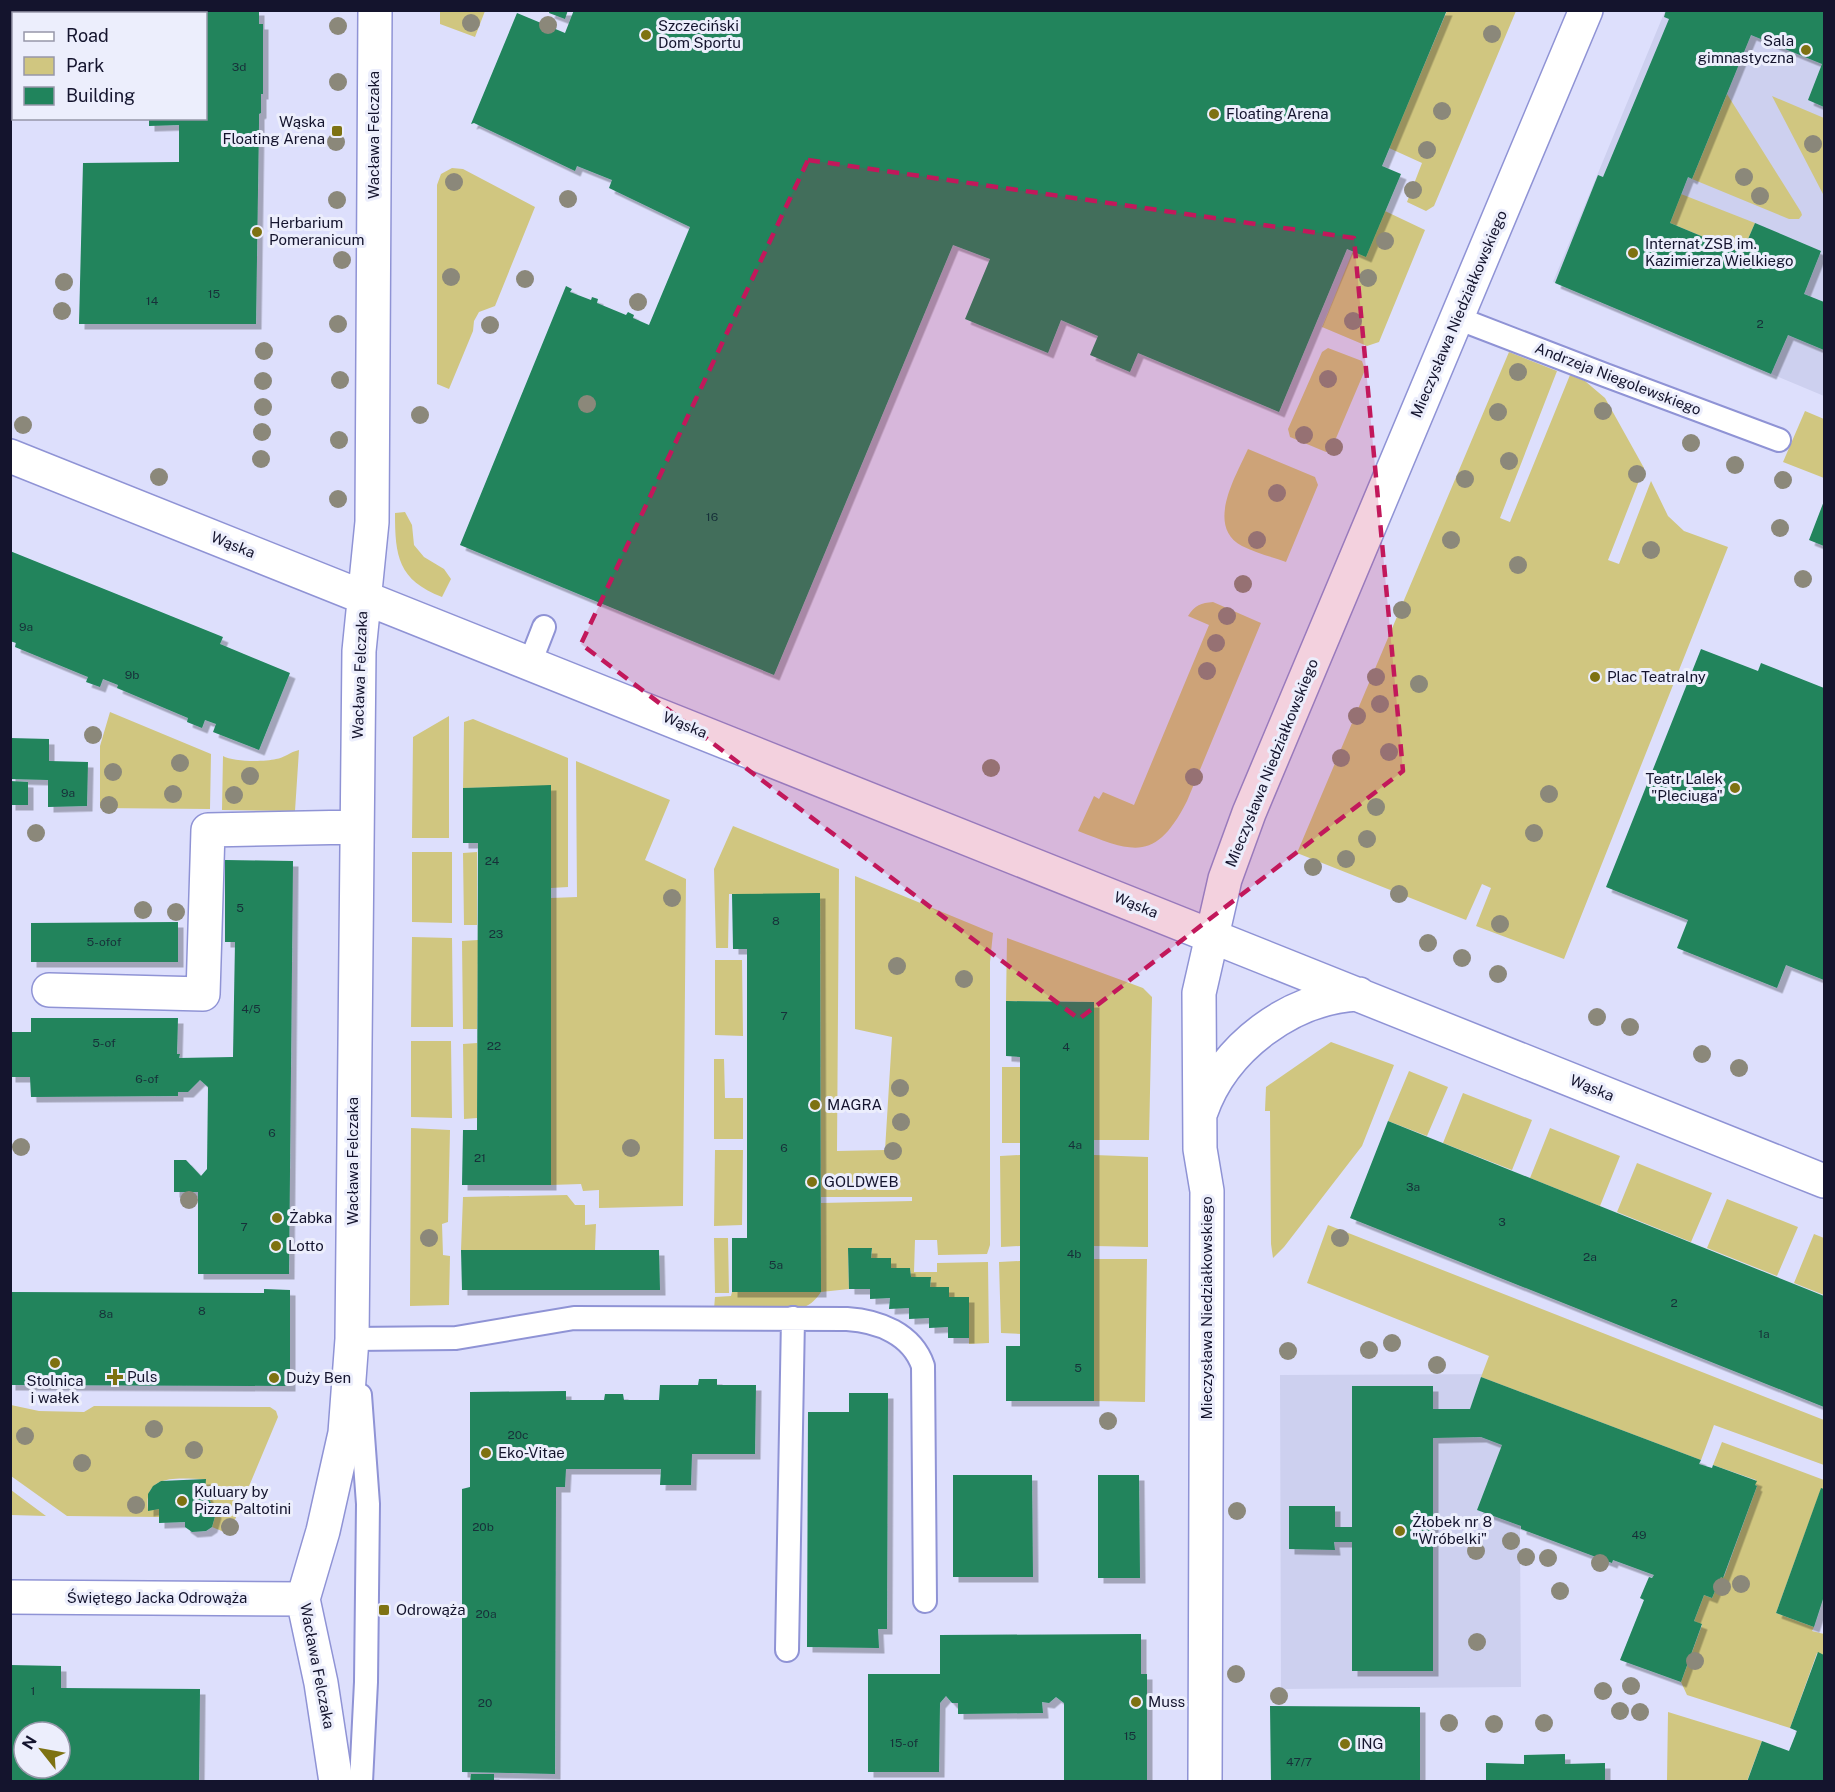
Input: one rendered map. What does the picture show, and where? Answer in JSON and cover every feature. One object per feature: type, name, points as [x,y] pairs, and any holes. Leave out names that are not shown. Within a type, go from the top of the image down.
[{"type":"street","name":"Wacława Felczaka","points":[[336,1782],[321,1683],[303,1599],[323,1531],[345,1433],[352,1340],[359,645],[372,522],[375,10]]},
{"type":"street","name":"Mieczysława Niedziałkowskiego","points":[[1205,1782],[1208,1191],[1200,1149],[1199,993],[1211,936],[1225,879],[1249,813],[1586,10]]},
{"type":"street","name":"Wąska","points":[[10,456],[1824,1181]]},
{"type":"street","points":[[49,990],[203,994],[208,830],[356,827]]},
{"type":"street","points":[[1200,1117],[1226,1066],[1257,1034],[1286,1016],[1312,1004],[1359,994]]},
{"type":"street","name":"Świętego Jacka Odrowąża","points":[[10,1597],[303,1599]]},
{"type":"lane","name":"Andrzeja Niegolewskiego","points":[[1458,318],[1779,440]]},
{"type":"lane","points":[[530,663],[544,627]]},
{"type":"lane","points":[[361,1782],[366,1682],[368,1504],[360,1395],[352,1340],[456,1338],[574,1318],[858,1319],[885,1327],[905,1339],[919,1354],[924,1376],[925,1601]]},
{"type":"lane","points":[[788,1650],[793,1318]]},
{"type":"highlighted area","points":[[808,160],[1354,238],[1403,771],[1079,1019],[581,644]]},
{"type":"shaded area","points":[[1665,11],[1824,11],[1824,396],[1553,282]]},
{"type":"shaded area","name":"Żłobek nr 8 \"Wróbelki\"","points":[[1519,1374],[1521,1687],[1281,1689],[1280,1375]]},
{"type":"green space","points":[[440,10],[485,11],[475,37],[440,24]]},
{"type":"green space","points":[[1447,11],[1516,11],[1434,206],[1426,211],[1407,202],[1422,163],[1389,148]]},
{"type":"green space","points":[[1727,94],[1801,212],[1799,219],[1789,219],[1692,179]]},
{"type":"green space","points":[[1772,96],[1824,118],[1824,196]]},
{"type":"green space","points":[[452,168],[463,169],[535,207],[495,306],[479,312],[474,321],[473,331],[449,389],[437,384],[437,185],[441,174]]},
{"type":"green space","points":[[1681,194],[1755,223],[1742,253],[1670,223]]},
{"type":"green space","points":[[1385,211],[1425,230],[1379,342],[1367,346],[1322,327],[1353,251],[1366,256]]},
{"type":"green space","points":[[1328,348],[1362,361],[1365,370],[1331,450],[1326,452],[1290,437],[1288,429],[1322,352]]},
{"type":"green space","points":[[1509,352],[1557,371],[1500,518],[1510,522],[1570,375],[1585,381],[1605,398],[1644,468],[1608,560],[1619,564],[1651,481],[1668,516],[1684,531],[1728,547],[1564,959],[1476,926],[1491,888],[1482,884],[1466,920],[1297,853]]},
{"type":"green space","points":[[1805,411],[1824,419],[1824,478],[1783,462]]},
{"type":"green space","points":[[1248,449],[1315,477],[1318,485],[1286,562],[1242,546],[1231,537],[1226,526],[1224,514],[1231,486]]},
{"type":"green space","points":[[405,512],[412,525],[414,545],[424,557],[444,569],[451,579],[442,597],[416,583],[402,565],[396,542],[395,513]]},
{"type":"green space","points":[[1213,602],[1261,623],[1187,801],[1176,821],[1165,835],[1154,843],[1142,847],[1114,844],[1078,831],[1094,796],[1099,799],[1103,792],[1134,805],[1209,625],[1188,616],[1199,605]]},
{"type":"green space","points":[[110,712],[211,754],[210,809],[100,808],[100,746]]},
{"type":"green space","points":[[449,716],[449,838],[412,838],[413,737]]},
{"type":"green space","points":[[473,719],[568,758],[568,887],[551,888],[551,786],[463,788],[464,722]]},
{"type":"green space","points":[[299,750],[295,811],[222,810],[223,756],[264,761]]},
{"type":"green space","points":[[576,761],[670,800],[645,860],[686,879],[683,1206],[599,1208],[599,1190],[583,1191],[581,1184],[551,1185],[551,898],[577,897]]},
{"type":"green space","points":[[733,826],[839,869],[837,1151],[885,1150],[892,1037],[855,1029],[855,876],[993,933],[990,962],[990,1245],[987,1254],[938,1255],[937,1240],[915,1240],[914,1272],[937,1272],[937,1263],[988,1262],[989,1343],[969,1344],[969,1297],[949,1297],[949,1287],[930,1287],[931,1278],[911,1277],[910,1268],[891,1268],[891,1258],[871,1258],[872,1249],[848,1248],[849,1289],[821,1292],[821,1203],[912,1201],[912,1197],[821,1197],[820,894],[729,894],[728,948],[716,948],[714,869]]},
{"type":"green space","points":[[412,852],[452,852],[452,923],[412,922]]},
{"type":"green space","points":[[477,852],[477,925],[464,925],[463,853]]},
{"type":"green space","points":[[412,937],[452,938],[453,1027],[411,1027]]},
{"type":"green space","points":[[1007,938],[1143,988],[1152,997],[1149,1140],[1094,1140],[1094,1002],[1006,1001]]},
{"type":"green space","points":[[478,940],[477,1029],[463,1029],[462,941]]},
{"type":"green space","points":[[715,960],[742,960],[743,1036],[715,1035]]},
{"type":"green space","points":[[411,1041],[451,1041],[452,1118],[411,1117]]},
{"type":"green space","points":[[1331,1042],[1394,1065],[1362,1146],[1273,1258],[1270,1111],[1265,1111],[1266,1087]]},
{"type":"green space","points":[[477,1043],[477,1118],[464,1119],[463,1044]]},
{"type":"green space","points":[[714,1059],[724,1059],[725,1098],[743,1098],[743,1139],[714,1139]]},
{"type":"green space","points":[[1002,1067],[1020,1067],[1020,1143],[1002,1143]]},
{"type":"green space","points":[[1409,1071],[1448,1087],[1427,1136],[1388,1121]]},
{"type":"green space","points":[[1463,1093],[1532,1120],[1512,1170],[1443,1143]]},
{"type":"green space","points":[[411,1128],[450,1130],[448,1222],[442,1224],[443,1255],[450,1256],[449,1305],[410,1306]]},
{"type":"green space","points":[[1550,1128],[1620,1156],[1600,1206],[1530,1178]]},
{"type":"green space","points":[[715,1150],[743,1150],[742,1225],[714,1226]]},
{"type":"green space","points":[[1020,1155],[1020,1246],[1001,1247],[1000,1156]]},
{"type":"green space","points":[[1094,1155],[1148,1157],[1148,1247],[1094,1246]]},
{"type":"green space","points":[[1637,1163],[1712,1193],[1691,1242],[1617,1212]]},
{"type":"green space","points":[[567,1195],[575,1205],[585,1205],[585,1225],[596,1224],[595,1250],[461,1250],[463,1197]]},
{"type":"green space","points":[[1727,1199],[1798,1227],[1777,1276],[1707,1248]]},
{"type":"green space","points":[[1328,1225],[1824,1420],[1824,1465],[1714,1425],[1701,1460],[1481,1377],[1489,1356],[1307,1283]]},
{"type":"green space","points":[[1814,1234],[1824,1238],[1824,1295],[1794,1283]]},
{"type":"green space","points":[[714,1238],[728,1238],[729,1293],[715,1293]]},
{"type":"green space","points":[[1094,1259],[1147,1259],[1145,1402],[1094,1401]]},
{"type":"green space","points":[[1020,1261],[1021,1334],[1001,1333],[999,1262]]},
{"type":"green space","points":[[732,1292],[821,1292],[811,1303],[798,1309],[714,1309],[715,1297],[731,1296]]},
{"type":"green space","points":[[11,1405],[39,1411],[84,1412],[94,1406],[270,1407],[276,1411],[278,1417],[229,1534],[212,1527],[216,1513],[205,1491],[205,1479],[174,1479],[157,1483],[151,1489],[148,1498],[148,1510],[159,1509],[159,1517],[67,1516],[11,1476]]},
{"type":"green space","points":[[1722,1442],[1824,1480],[1824,1489],[1821,1489],[1776,1613],[1814,1627],[1812,1631],[1824,1634],[1824,1655],[1817,1653],[1790,1728],[1687,1695],[1681,1682],[1702,1625],[1694,1621],[1704,1595],[1712,1598],[1721,1577],[1724,1577],[1757,1486],[1755,1485],[1756,1480],[1713,1465]]},
{"type":"green space","points":[[11,1490],[46,1516],[11,1515]]},
{"type":"green space","points":[[1668,1712],[1762,1741],[1747,1781],[1667,1781]]},
{"type":"building","points":[[145,10],[259,10],[259,24],[263,24],[263,94],[261,94],[261,113],[259,114],[256,324],[79,324],[83,163],[179,162],[179,125],[149,126],[149,120],[207,120],[207,12],[145,12]]},
{"type":"building","points":[[550,10],[568,10],[565,19],[549,13]]},
{"type":"building","points":[[574,10],[1447,10],[1382,166],[1401,174],[1366,257],[1347,249],[1279,412],[1138,353],[1130,372],[1090,355],[1098,336],[1061,320],[1048,353],[965,319],[990,259],[953,245],[774,675],[460,545],[566,286],[572,289],[570,292],[591,300],[592,297],[598,299],[597,303],[626,315],[628,312],[634,315],[633,318],[649,325],[690,227],[609,188],[612,180],[577,166],[575,171],[474,123],[471,124],[517,13],[565,33]]},
{"type":"building","points":[[1666,10],[1824,10],[1824,107],[1808,100],[1822,64],[1751,35],[1692,179],[1688,177],[1670,223],[1742,253],[1755,223],[1821,251],[1804,294],[1824,302],[1824,350],[1788,335],[1771,374],[1555,283],[1598,175],[1603,177],[1669,19],[1664,17]]},
{"type":"building","points":[[1824,501],[1824,546],[1809,540]]},
{"type":"building","points":[[10,551],[223,637],[220,644],[290,673],[259,750],[213,732],[216,724],[205,720],[202,728],[187,722],[188,718],[117,688],[118,685],[103,679],[100,687],[86,682],[88,677],[15,647],[16,643],[10,641]]},
{"type":"building","name":"Teatr Lalek \"Pleciuga\"","points":[[1701,649],[1758,671],[1761,663],[1824,688],[1824,980],[1786,965],[1777,988],[1677,948],[1688,920],[1606,887]]},
{"type":"building","points":[[10,738],[49,739],[49,761],[88,762],[87,806],[48,807],[48,780],[10,779]]},
{"type":"building","points":[[10,781],[28,782],[28,805],[10,805]]},
{"type":"building","points":[[551,785],[551,1185],[462,1185],[463,1130],[477,1130],[478,843],[463,843],[463,788]]},
{"type":"building","points":[[225,860],[293,861],[289,1274],[198,1274],[198,1192],[174,1192],[174,1160],[186,1160],[201,1176],[207,1169],[208,1087],[200,1080],[188,1092],[178,1092],[178,1096],[31,1097],[30,1077],[10,1077],[10,1032],[31,1032],[31,1018],[178,1018],[177,1054],[180,1054],[179,1058],[233,1057],[235,942],[225,942]]},
{"type":"building","points":[[820,893],[821,1292],[732,1292],[732,1238],[747,1238],[747,949],[733,949],[732,894]]},
{"type":"building","points":[[178,922],[178,962],[31,962],[31,923]]},
{"type":"building","points":[[1006,1001],[1094,1002],[1094,1401],[1006,1401],[1006,1346],[1020,1346],[1020,1057],[1006,1056]]},
{"type":"building","points":[[1388,1121],[1824,1296],[1824,1407],[1350,1218]]},
{"type":"building","points":[[848,1248],[872,1248],[871,1258],[891,1258],[891,1268],[910,1268],[911,1277],[931,1277],[930,1287],[949,1287],[949,1297],[969,1297],[969,1338],[948,1338],[948,1327],[929,1328],[929,1318],[909,1319],[909,1308],[889,1309],[890,1298],[870,1299],[870,1289],[849,1289]]},
{"type":"building","points":[[461,1250],[659,1250],[660,1290],[462,1290]]},
{"type":"building","points":[[264,1289],[290,1290],[290,1386],[10,1385],[10,1292],[264,1293]]},
{"type":"building","points":[[1481,1377],[1701,1460],[1699,1464],[1712,1468],[1713,1465],[1757,1481],[1723,1578],[1721,1577],[1712,1598],[1704,1595],[1694,1621],[1702,1624],[1681,1682],[1620,1660],[1644,1600],[1640,1598],[1649,1577],[1652,1578],[1654,1575],[1613,1560],[1612,1563],[1477,1510],[1502,1445],[1481,1437],[1433,1438],[1433,1671],[1352,1671],[1352,1542],[1334,1542],[1335,1550],[1289,1549],[1289,1506],[1335,1506],[1335,1527],[1352,1527],[1352,1386],[1433,1386],[1433,1409],[1470,1409]]},
{"type":"building","points":[[699,1379],[717,1379],[717,1385],[756,1385],[755,1454],[692,1454],[691,1485],[660,1485],[661,1469],[566,1469],[565,1487],[556,1487],[555,1774],[462,1772],[462,1489],[470,1487],[470,1392],[566,1391],[566,1400],[604,1400],[605,1394],[623,1394],[624,1400],[659,1400],[660,1385],[698,1385]]},
{"type":"building","points":[[849,1393],[888,1393],[887,1629],[878,1629],[879,1648],[807,1647],[808,1412],[849,1412]]},
{"type":"building","points":[[953,1475],[1032,1475],[1033,1577],[953,1577]]},
{"type":"building","points":[[1098,1475],[1139,1475],[1140,1578],[1098,1578]]},
{"type":"building","points":[[206,1479],[205,1491],[216,1513],[212,1527],[206,1531],[192,1532],[185,1527],[185,1522],[159,1523],[159,1509],[148,1511],[148,1494],[153,1486],[161,1481]]},
{"type":"building","points":[[1821,1488],[1824,1489],[1824,1596],[1814,1627],[1776,1613]]},
{"type":"building","points":[[1141,1634],[1141,1674],[1147,1674],[1147,1782],[1064,1782],[1064,1703],[1056,1697],[1049,1703],[1042,1702],[1043,1713],[958,1714],[958,1703],[952,1703],[946,1696],[940,1703],[939,1772],[868,1772],[868,1674],[940,1674],[940,1635]]},
{"type":"building","points":[[1818,1652],[1824,1655],[1824,1782],[1747,1782],[1762,1741],[1789,1751],[1797,1731],[1790,1728]]},
{"type":"building","points":[[10,1665],[61,1666],[61,1688],[200,1689],[199,1782],[10,1782]]},
{"type":"building","name":"ING","points":[[1270,1706],[1420,1707],[1420,1782],[1271,1782]]},
{"type":"building","points":[[1565,1754],[1565,1764],[1605,1763],[1605,1782],[1486,1782],[1486,1763],[1524,1764],[1524,1755]]},
{"type":"building","points":[[471,1774],[494,1774],[494,1782],[470,1782]]},
{"type":"place","name":"Szczeciński Dom Sportu","points":[[646,35]]},
{"type":"place","name":"Sala gimnastyczna","points":[[1806,50]]},
{"type":"place","name":"Floating Arena","points":[[1214,114]]},
{"type":"place","name":"Wąska Floating Arena","points":[[337,131]]},
{"type":"place","name":"Herbarium Pomeranicum","points":[[257,232]]},
{"type":"place","name":"Internat ZSB im. Kazimierza Wielkiego","points":[[1633,253]]},
{"type":"place","name":"Plac Teatralny","points":[[1595,677]]},
{"type":"place","name":"Teatr Lalek \"Pleciuga\"","points":[[1735,788]]},
{"type":"place","name":"MAGRA","points":[[815,1105]]},
{"type":"place","name":"GOLDWEB","points":[[812,1182]]},
{"type":"place","name":"Żabka","points":[[277,1218]]},
{"type":"place","name":"Lotto","points":[[276,1246]]},
{"type":"place","name":"Stolnica i wałek","points":[[55,1363]]},
{"type":"place","name":"Puls","points":[[115,1377]]},
{"type":"place","name":"Duży Ben","points":[[274,1378]]},
{"type":"place","name":"Eko-Vitae","points":[[486,1453]]},
{"type":"place","name":"Kuluary by Pizza Paltotini","points":[[182,1501]]},
{"type":"place","name":"Żłobek nr 8 \"Wróbelki\"","points":[[1400,1531]]},
{"type":"place","name":"Odrowąża","points":[[384,1610]]},
{"type":"place","name":"Muss","points":[[1136,1702]]},
{"type":"place","name":"ING","points":[[1345,1744]]}]
